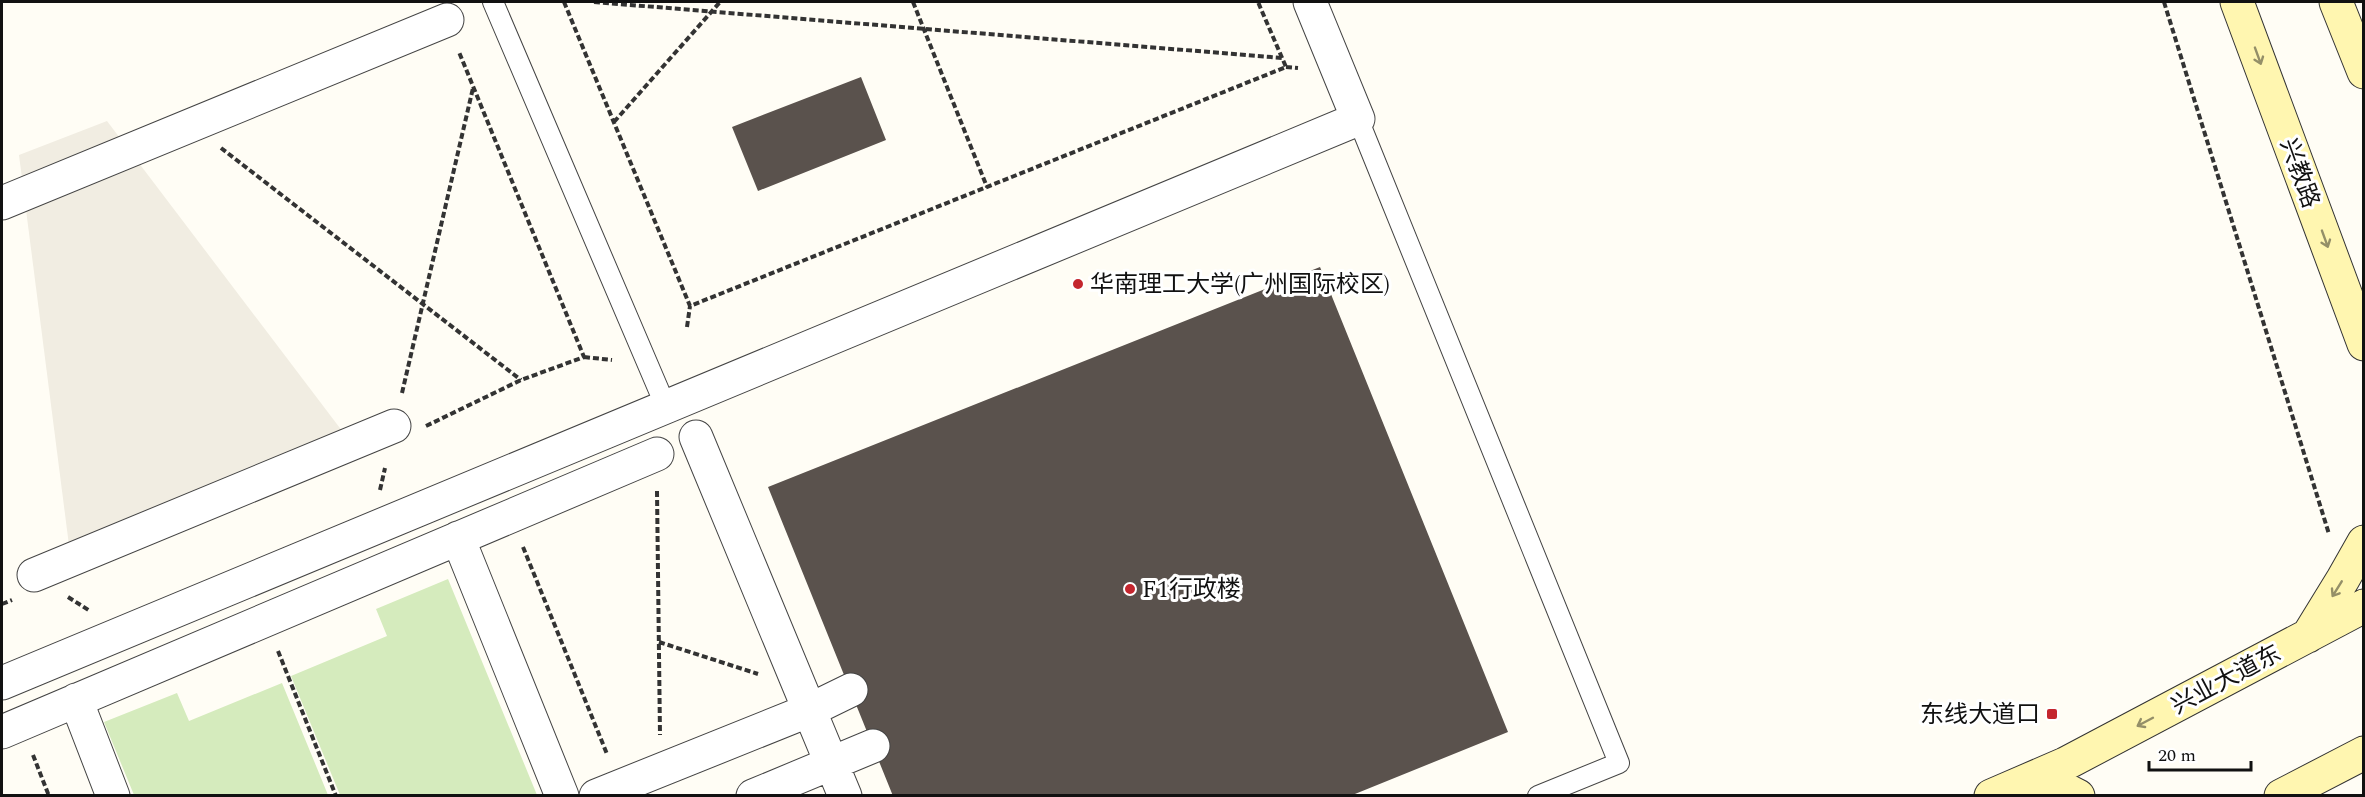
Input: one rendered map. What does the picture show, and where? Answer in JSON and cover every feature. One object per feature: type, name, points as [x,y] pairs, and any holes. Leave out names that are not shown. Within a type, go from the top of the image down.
[{"type":"main road","name":"兴教路","points":[[2237,2],[2364,344]]},
{"type":"main road","points":[[2336,2],[2364,72]]},
{"type":"main road","points":[[2308,636],[2364,542]]},
{"type":"main road","name":"兴业大道东","points":[[1993,795],[2065,764],[2364,606]]},
{"type":"main road","points":[[2281,795],[2364,753]]},
{"type":"main road","points":[[1993,795],[2038,785],[2060,787],[2078,795]]},
{"type":"street","points":[[2,683],[1358,119],[1310,2]]},
{"type":"street","points":[[2,203],[447,20]]},
{"type":"street","points":[[34,575],[407,428]]},
{"type":"street","points":[[696,437],[845,795]]},
{"type":"street","points":[[11,727],[657,454]]},
{"type":"street","points":[[458,538],[562,795]]},
{"type":"street","points":[[608,791],[660,770],[805,698],[851,690]]},
{"type":"street","points":[[76,700],[113,795]]},
{"type":"street","points":[[753,795],[873,746]]},
{"type":"lane","points":[[493,2],[666,407]]},
{"type":"lane","points":[[1358,119],[1619,763],[1538,795]]},
{"type":"path","points":[[564,2],[690,306],[687,327]]},
{"type":"path","points":[[594,2],[1283,58]]},
{"type":"path","points":[[614,122],[720,2]]},
{"type":"path","points":[[913,2],[987,187]]},
{"type":"path","points":[[1258,2],[1286,67]]},
{"type":"path","points":[[2164,2],[2343,579]]},
{"type":"path","points":[[447,20],[584,357]]},
{"type":"path","points":[[690,306],[1286,67],[1298,68]]},
{"type":"path","points":[[372,529],[407,428],[423,303],[473,87]]},
{"type":"path","points":[[192,126],[521,380]]},
{"type":"path","points":[[407,428],[521,380],[584,357],[612,360]]},
{"type":"path","points":[[657,454],[660,770]]},
{"type":"path","points":[[511,516],[608,791]]},
{"type":"path","points":[[266,619],[336,795]]},
{"type":"path","points":[[659,642],[805,698]]},
{"type":"path","points":[[11,727],[49,795]]},
{"type":"green space","points":[[448,579],[537,795],[340,795],[291,676],[387,636],[376,609]]},
{"type":"green space","points":[[282,683],[328,795],[134,795],[104,722],[177,693],[189,721]]},
{"type":"shaded area","points":[[107,121],[352,444],[71,561],[19,155]]},
{"type":"building","points":[[861,77],[886,140],[758,191],[732,127]]},
{"type":"building","name":"F1行政楼","points":[[1320,267],[1508,732],[1350,796],[893,796],[768,487]]},
{"type":"place","name":"华南理工大学(广州国际校区)","points":[[1078,284]]},
{"type":"place","name":"F1行政楼","points":[[1130,589]]},
{"type":"place","name":"东线大道口","points":[[2052,714]]}]
